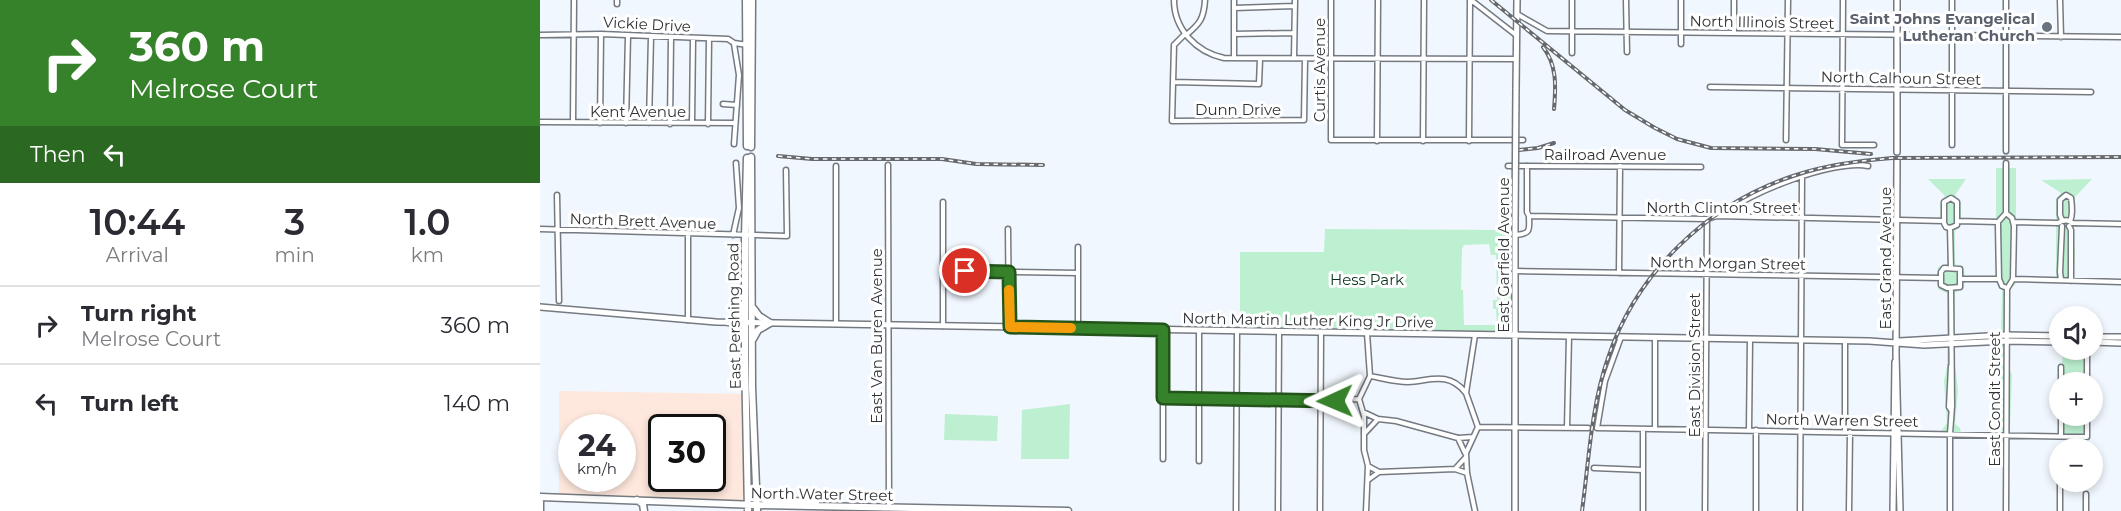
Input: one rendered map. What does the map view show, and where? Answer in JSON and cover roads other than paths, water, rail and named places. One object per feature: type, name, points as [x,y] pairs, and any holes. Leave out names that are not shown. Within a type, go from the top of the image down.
[{"type":"main road","points":[[746,0],[749,45]]},
{"type":"main road","points":[[749,147],[749,45],[752,0]]},
{"type":"main road","points":[[749,158],[748,236],[753,307],[749,322],[752,340],[757,508]]},
{"type":"main road","name":"East Pershing Road","points":[[748,236],[745,305],[749,322],[748,508]]},
{"type":"main road","points":[[728,322],[738,316],[745,305]]},
{"type":"main road","points":[[752,340],[758,330],[770,323],[759,316],[753,307]]},
{"type":"main road","points":[[732,504],[742,499],[748,486]]},
{"type":"main road","points":[[756,490],[760,497],[766,500],[833,502],[839,506]]},
{"type":"main road","points":[[540,500],[540,511]]},
{"type":"main road","name":"North Water Street","points":[[540,500],[636,500],[732,504],[748,508],[839,506],[1068,511]]},
{"type":"main road","points":[[636,500],[643,504],[645,511],[657,501]]},
{"type":"street","points":[[573,122],[574,0]]},
{"type":"street","points":[[1174,0],[1185,35],[1210,55],[1260,59],[1516,59]]},
{"type":"street","points":[[1205,0],[1203,18],[1199,24],[1174,45],[1173,82],[1259,84],[1260,59]]},
{"type":"street","points":[[1234,0],[1234,58]]},
{"type":"street","points":[[1294,58],[1295,0]]},
{"type":"street","name":"Curtis Avenue","points":[[1330,140],[1331,0]]},
{"type":"street","points":[[1377,141],[1378,0]]},
{"type":"street","points":[[1423,141],[1424,0]]},
{"type":"street","points":[[1470,0],[1516,35]]},
{"type":"street","points":[[1469,141],[1470,0]]},
{"type":"street","name":"East Garfield Avenue","points":[[1515,511],[1517,0]]},
{"type":"street","points":[[1572,0],[1572,53]]},
{"type":"street","points":[[1626,0],[1627,52]]},
{"type":"street","points":[[1681,0],[1681,44]]},
{"type":"street","points":[[1734,0],[1734,33]]},
{"type":"street","points":[[1786,140],[1788,0]]},
{"type":"street","points":[[1843,0],[1842,145],[1874,145]]},
{"type":"street","points":[[1897,0],[1897,152]]},
{"type":"street","points":[[1952,0],[1952,145]]},
{"type":"street","points":[[2006,0],[2006,151]]},
{"type":"street","points":[[2060,0],[2061,37]]},
{"type":"street","points":[[1234,8],[1294,6]]},
{"type":"street","name":"North Illinois Street","points":[[1516,13],[1547,31],[1572,32],[2121,37]]},
{"type":"street","points":[[1234,34],[1294,33]]},
{"type":"street","points":[[600,123],[601,34]]},
{"type":"street","name":"Vickie Drive","points":[[540,35],[601,34],[728,39],[734,44],[749,45]]},
{"type":"street","points":[[626,123],[628,35]]},
{"type":"street","points":[[649,123],[651,37]]},
{"type":"street","points":[[670,124],[671,38]]},
{"type":"street","points":[[692,123],[693,39]]},
{"type":"street","points":[[708,124],[709,39]]},
{"type":"street","points":[[734,44],[739,75],[734,144]]},
{"type":"street","name":"Dunn Drive","points":[[1173,82],[1172,121],[1304,120],[1305,59]]},
{"type":"street","name":"North Calhoun Street","points":[[1710,87],[2091,92]]},
{"type":"street","points":[[723,104],[737,105]]},
{"type":"street","name":"Kent Avenue","points":[[540,122],[735,123]]},
{"type":"street","name":"Railroad Avenue","points":[[1330,140],[1523,140]]},
{"type":"street","name":"East Grand Avenue","points":[[1893,511],[1896,433],[1897,161]]},
{"type":"street","points":[[733,236],[739,208],[736,163]]},
{"type":"street","points":[[2006,163],[2006,213],[1998,222],[1999,279],[2002,286],[2007,288],[2013,279],[2014,222],[2006,213]]},
{"type":"street","name":"East Van Buren Avenue","points":[[888,165],[889,507]]},
{"type":"street","points":[[1515,235],[1528,231],[1530,225],[1527,212],[1527,165]]},
{"type":"street","points":[[836,166],[836,324]]},
{"type":"street","name":"Railroad Avenue","points":[[1508,166],[1701,167]]},
{"type":"street","points":[[1619,273],[1620,166]]},
{"type":"street","points":[[1721,216],[1764,190],[1802,177],[1845,166],[1868,166]]},
{"type":"street","name":"North Brett Avenue","points":[[540,229],[688,235],[787,236],[786,170]]},
{"type":"street","points":[[1800,511],[1802,177]]},
{"type":"street","points":[[557,195],[559,301]]},
{"type":"street","points":[[2061,280],[2060,200],[2066,195],[2071,198],[2072,202],[2071,281]]},
{"type":"street","points":[[1951,198],[1957,202],[1958,221],[1950,228],[1946,227],[1944,221],[1944,202],[1951,198]]},
{"type":"street","points":[[943,202],[943,326]]},
{"type":"street","name":"North Clinton Street","points":[[1529,216],[1707,219],[1721,216],[1944,221]]},
{"type":"street","name":"East Division Street","points":[[1705,511],[1707,219]]},
{"type":"street","points":[[1958,221],[1998,222]]},
{"type":"street","points":[[2014,222],[2121,224]]},
{"type":"street","points":[[1950,228],[1951,268]]},
{"type":"street","points":[[1008,229],[1010,327]]},
{"type":"street","points":[[688,235],[688,321]]},
{"type":"street","points":[[1078,247],[1078,328]]},
{"type":"street","points":[[1951,268],[1960,269],[1960,287],[1951,289],[1941,285],[1942,269],[1951,268]]},
{"type":"street","points":[[943,271],[1078,273]]},
{"type":"street","name":"North Morgan Street","points":[[1515,271],[1941,278]]},
{"type":"street","points":[[1961,279],[1999,279]]},
{"type":"street","points":[[2013,279],[2121,282]]},
{"type":"street","name":"East Condit Street","points":[[2006,511],[2007,288]]},
{"type":"street","points":[[1950,511],[1950,434],[1953,406],[1951,289]]},
{"type":"street","name":"North Martin Luther King Jr Drive","points":[[540,307],[688,321],[770,323],[1706,339],[1897,341],[1909,339],[1951,342],[2049,338]]},
{"type":"street","points":[[1163,330],[1163,459]]},
{"type":"street","points":[[1199,330],[1199,461]]},
{"type":"street","points":[[1236,511],[1237,331]]},
{"type":"street","points":[[1278,511],[1279,332]]},
{"type":"street","points":[[1320,511],[1321,333]]},
{"type":"street","points":[[1366,511],[1368,466],[1364,457],[1363,412],[1359,399],[1370,376],[1367,333]]},
{"type":"street","points":[[1466,393],[1475,334]]},
{"type":"street","points":[[1567,428],[1569,336]]},
{"type":"street","name":"North Warren Street","points":[[1621,337],[1605,381],[1597,428],[2087,437],[2087,426]]},
{"type":"street","points":[[2103,337],[2121,338]]},
{"type":"street","points":[[1655,338],[1655,429]]},
{"type":"street","points":[[1749,430],[1750,339]]},
{"type":"street","points":[[1845,340],[1849,511]]},
{"type":"street","points":[[2103,342],[2121,343]]},
{"type":"street","points":[[2061,367],[2061,372]]},
{"type":"street","points":[[1370,376],[1410,382],[1437,378],[1458,383],[1467,379]]},
{"type":"street","points":[[1455,469],[1466,455],[1478,427],[1466,393],[1458,383]]},
{"type":"street","points":[[1163,398],[1279,401],[1359,399]]},
{"type":"street","points":[[1363,412],[1378,418],[1458,438],[1474,437]]},
{"type":"street","points":[[1364,434],[1378,418]]},
{"type":"street","points":[[2061,426],[2061,436]]},
{"type":"street","points":[[1478,427],[1588,428]]},
{"type":"street","points":[[1643,429],[1643,511]]},
{"type":"street","points":[[1756,430],[1756,511]]},
{"type":"street","name":"East Grand Avenue","points":[[1896,433],[1900,511]]},
{"type":"street","points":[[1458,438],[1466,455],[1467,473],[1475,511]]},
{"type":"street","points":[[1368,466],[1379,472],[1455,469],[1467,473]]},
{"type":"street","points":[[1594,468],[1643,470]]},
{"type":"street","points":[[1368,480],[1379,472]]},
{"type":"street","points":[[2060,492],[2060,511]]},
{"type":"street","points":[[2086,494],[2086,511]]},
{"type":"tunnel","points":[[2006,151],[2006,163]]},
{"type":"railway","points":[[1491,0],[1625,110],[1677,139],[1711,148],[1815,149],[1871,154]]},
{"type":"railway","points":[[1543,47],[1553,68],[1554,109]]},
{"type":"railway","points":[[1519,150],[1554,143]]},
{"type":"railway","points":[[778,156],[812,159],[942,159],[976,164],[1043,165]]},
{"type":"railway","points":[[1582,511],[1598,395],[1608,358],[1621,327],[1656,270],[1704,223],[1732,204],[1762,188],[1805,172],[1867,161],[1892,158],[2121,157]]},
{"type":"place","name":"Saint Johns Evangelical Lutheran Church","points":[[2047,27]]},
{"type":"park label","name":"Hess Park","points":[[1367,279]]}]
